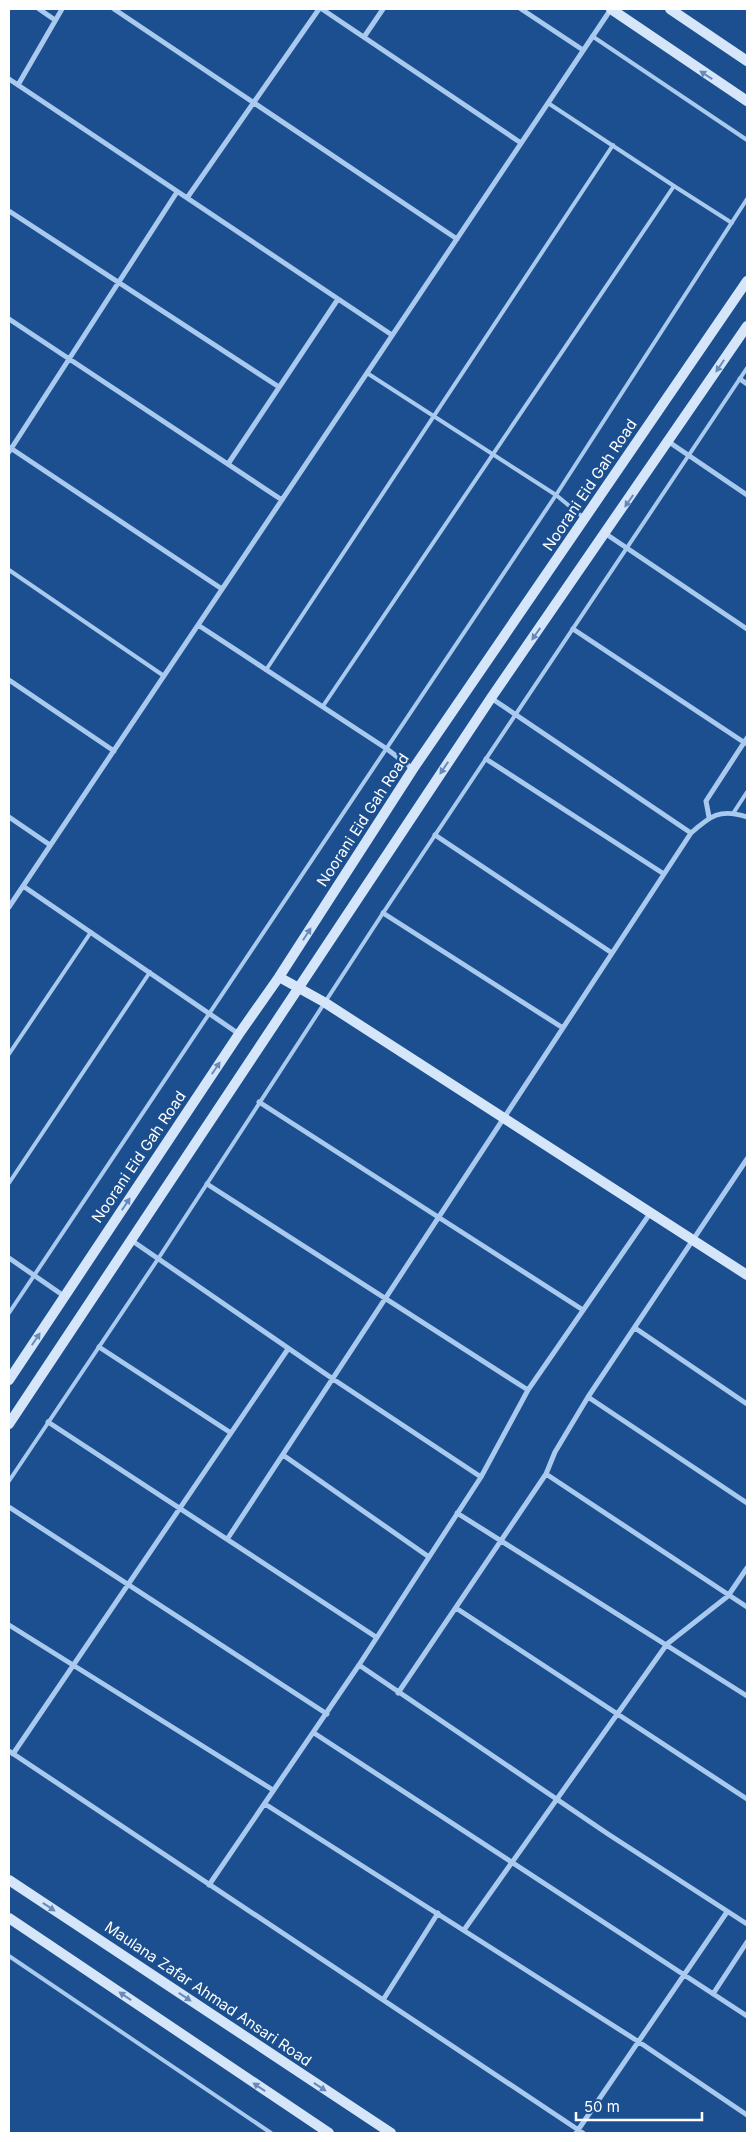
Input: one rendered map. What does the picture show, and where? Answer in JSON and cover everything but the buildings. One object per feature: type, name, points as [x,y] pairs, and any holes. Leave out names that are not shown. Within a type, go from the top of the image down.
[{"type":"main road","points":[[611,9],[747,101]]},
{"type":"main road","points":[[670,9],[747,61]]},
{"type":"main road","name":"Noorani Eid Gah Road","points":[[9,1380],[239,1034],[279,978],[413,769],[586,519],[747,281]]},
{"type":"main road","points":[[9,1424],[492,698],[747,326]]},
{"type":"main road","points":[[279,978],[324,1002],[651,1211],[747,1275]]},
{"type":"main road","name":"Maulana Zafar Ahmad Ansari Road","points":[[9,1880],[391,2133]]},
{"type":"main road","points":[[9,1918],[329,2133]]},
{"type":"street","points":[[39,9],[55,20]]},
{"type":"street","points":[[18,85],[62,9]]},
{"type":"street","points":[[114,9],[456,239]]},
{"type":"street","points":[[187,198],[320,9],[521,143]]},
{"type":"street","points":[[364,37],[383,9]]},
{"type":"street","points":[[521,9],[583,50]]},
{"type":"street","points":[[9,907],[611,9]]},
{"type":"street","points":[[9,80],[392,335]]},
{"type":"street","points":[[177,192],[10,449],[222,589]]},
{"type":"street","points":[[9,211],[279,387]]},
{"type":"street","points":[[228,464],[338,299]]},
{"type":"street","points":[[9,319],[282,500]]},
{"type":"street","points":[[740,379],[747,384]]},
{"type":"street","points":[[669,442],[747,495]]},
{"type":"street","points":[[606,534],[747,629]]},
{"type":"street","points":[[198,625],[387,748],[413,769]]},
{"type":"street","points":[[573,629],[746,740],[706,801],[709,817]]},
{"type":"street","points":[[9,680],[114,751]]},
{"type":"street","points":[[492,698],[691,834]]},
{"type":"street","points":[[486,759],[664,874]]},
{"type":"street","points":[[228,1538],[691,834],[709,817],[734,812],[747,816]]},
{"type":"street","points":[[9,817],[50,845]]},
{"type":"street","points":[[435,836],[612,953]]},
{"type":"street","points":[[23,886],[239,1034]]},
{"type":"street","points":[[383,913],[563,1028]]},
{"type":"street","points":[[260,1102],[583,1310]]},
{"type":"street","points":[[398,1693],[546,1474],[554,1452],[588,1397],[747,1159]]},
{"type":"street","points":[[207,1184],[528,1390]]},
{"type":"street","points":[[209,1885],[359,1666],[481,1477],[528,1390],[651,1211]]},
{"type":"street","points":[[131,1240],[332,1379],[481,1477]]},
{"type":"street","points":[[9,1258],[64,1296]]},
{"type":"street","points":[[635,1328],[747,1404]]},
{"type":"street","points":[[99,1347],[231,1433]]},
{"type":"street","points":[[288,1349],[74,1665],[11,1753],[579,2132],[727,1912]]},
{"type":"street","points":[[588,1397],[747,1503]]},
{"type":"street","points":[[48,1422],[228,1538],[376,1637]]},
{"type":"street","points":[[283,1455],[429,1557]]},
{"type":"street","points":[[546,1474],[747,1607]]},
{"type":"street","points":[[9,1508],[326,1714]]},
{"type":"street","points":[[457,1513],[747,1696]]},
{"type":"street","points":[[464,1930],[667,1644],[728,1596],[747,1568]]},
{"type":"street","points":[[456,1608],[747,1800]]},
{"type":"street","points":[[9,1625],[274,1790]]},
{"type":"street","points":[[359,1666],[557,1800],[747,1924]]},
{"type":"street","points":[[314,1733],[747,2016]]},
{"type":"street","points":[[265,1804],[639,2042],[747,2115]]},
{"type":"street","points":[[383,2000],[438,1913]]},
{"type":"street","points":[[713,1994],[747,1942]]},
{"type":"lane","points":[[592,36],[747,140]]},
{"type":"lane","points":[[548,102],[732,223]]},
{"type":"lane","points":[[266,670],[613,145]]},
{"type":"lane","points":[[323,706],[674,186]]},
{"type":"lane","points":[[9,1313],[211,1014],[556,495],[747,199]]},
{"type":"lane","points":[[9,1481],[158,1259],[383,913],[747,368]]},
{"type":"lane","points":[[367,373],[556,495],[586,519]]},
{"type":"lane","points":[[9,570],[164,676]]},
{"type":"lane","points":[[734,812],[747,792]]},
{"type":"lane","points":[[9,1054],[91,932]]},
{"type":"lane","points":[[9,1183],[150,972]]},
{"type":"lane","points":[[9,1956],[271,2133]]}]
